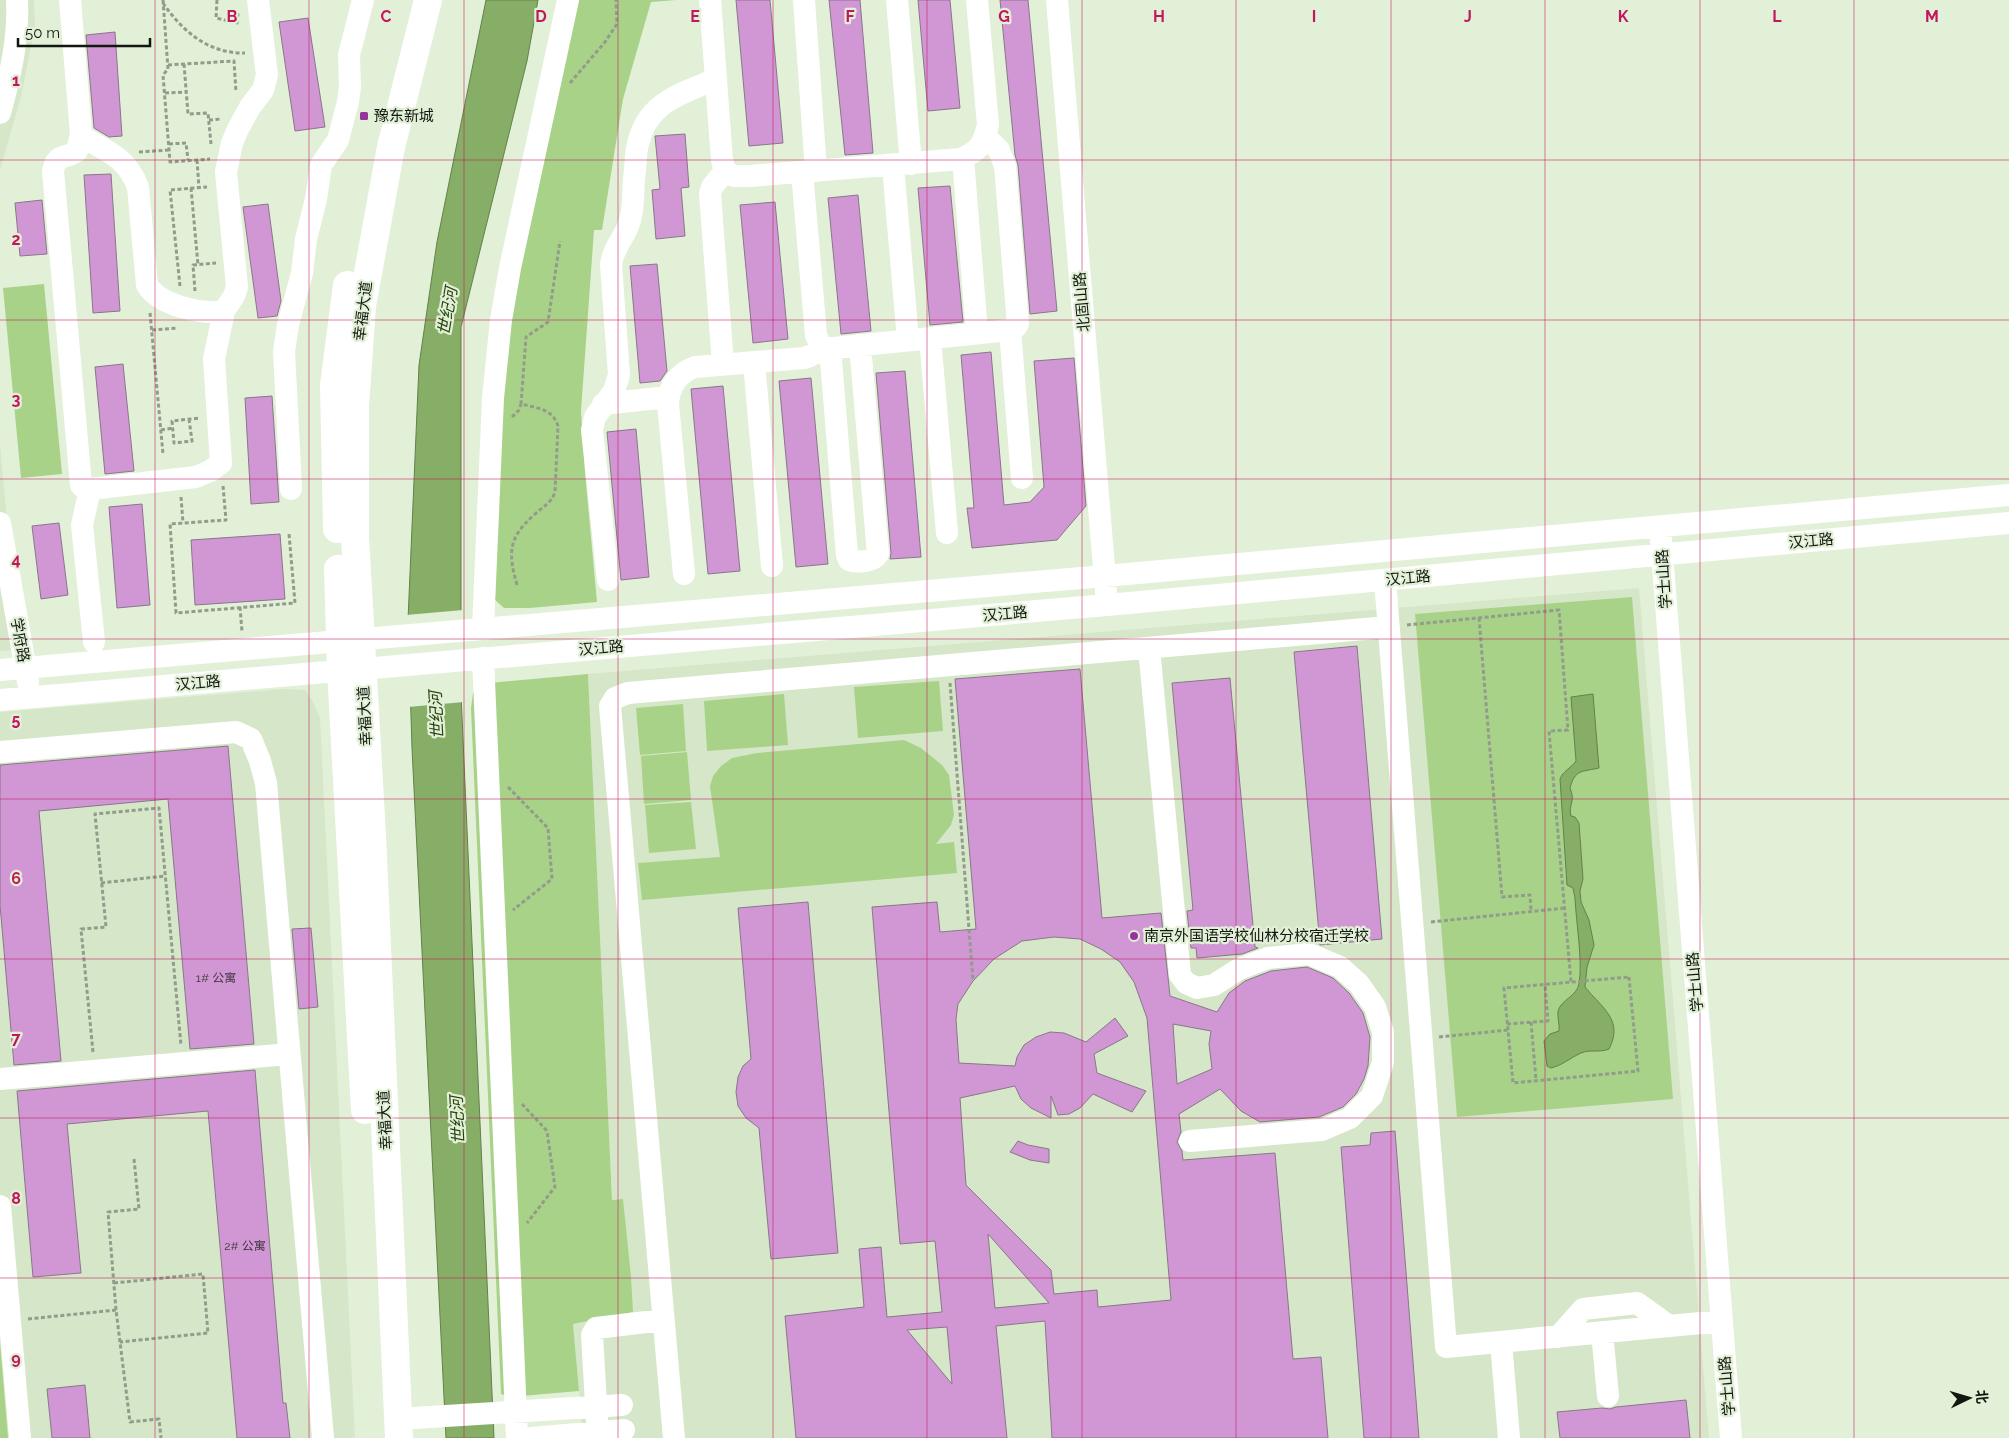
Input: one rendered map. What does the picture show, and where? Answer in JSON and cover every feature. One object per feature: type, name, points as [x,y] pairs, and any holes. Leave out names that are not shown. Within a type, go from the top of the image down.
[{"type":"main road","name":"幸福大道","points":[[392,1432],[372,835],[352,669],[334,465],[334,385],[344,301],[375,136],[408,0]]},
{"type":"main road","name":"幸福大道","points":[[350,639],[354,537],[355,406],[362,306],[391,147],[428,0]]},
{"type":"street","points":[[0,113],[11,73],[18,18],[16,0]]},
{"type":"street","points":[[70,0],[81,134],[77,150],[73,154],[60,157],[54,163],[52,171],[82,485],[90,489],[196,477],[210,472],[221,463],[214,359],[224,312],[237,288],[226,172],[232,143],[250,107],[263,90],[267,75],[248,4]]},
{"type":"street","points":[[291,488],[284,351],[288,325],[302,273],[306,239],[322,165],[338,140],[348,102],[350,87],[349,55],[363,0]]},
{"type":"street","points":[[476,629],[493,398],[501,320],[510,268],[568,0]]},
{"type":"street","points":[[710,0],[722,160],[725,171],[734,176],[902,165],[963,158],[976,152],[985,136],[988,125],[977,0]]},
{"type":"street","points":[[804,0],[816,335],[818,342],[827,348]]},
{"type":"street","points":[[897,0],[908,340]]},
{"type":"street","name":"北固山路","points":[[1058,0],[1107,605]]},
{"type":"street","points":[[608,580],[592,430],[595,417],[614,391],[619,375],[611,265],[612,254],[626,232],[630,220],[638,144],[650,114],[663,103],[716,79]]},
{"type":"street","points":[[684,574],[668,397],[672,385],[687,370],[695,366],[810,356],[827,348],[1010,330],[1018,324],[1004,166],[999,150],[985,136]]},
{"type":"street","points":[[86,139],[113,154],[129,169],[138,187],[147,286],[160,298],[177,306],[224,312]]},
{"type":"street","points":[[963,158],[977,333]]},
{"type":"street","points":[[723,364],[710,194],[712,186],[725,171]]},
{"type":"street","points":[[1010,330],[1022,478]]},
{"type":"street","points":[[930,338],[947,533]]},
{"type":"street","points":[[827,348],[847,555],[849,560],[854,562],[872,560],[878,554],[860,345]]},
{"type":"street","points":[[754,362],[772,566]]},
{"type":"street","points":[[604,404],[668,397]]},
{"type":"street","points":[[90,489],[82,524],[94,642]]},
{"type":"street","name":"汉江路","points":[[0,670],[1105,576],[2009,495]]},
{"type":"street","name":"学府路","points":[[0,523],[30,698]]},
{"type":"street","name":"汉江路","points":[[0,700],[1107,605],[2009,523]]},
{"type":"street","name":"学士山路","points":[[1660,527],[1732,1438]]},
{"type":"street","points":[[1385,580],[1446,1347],[1722,1321]]},
{"type":"street","points":[[674,1438],[610,706],[615,698],[628,693],[1388,627]]},
{"type":"street","points":[[1149,648],[1180,974],[1186,983],[1197,988],[1214,985],[1239,969],[1268,958],[1309,954],[1340,967],[1359,984],[1375,1007],[1383,1032],[1383,1062],[1372,1096],[1350,1118],[1322,1130],[1190,1141]]},
{"type":"street","points":[[476,658],[511,1412],[517,1438]]},
{"type":"street","points":[[0,752],[236,732],[251,739],[260,760],[266,783],[323,1438]]},
{"type":"street","points":[[1383,1032],[1421,1033]]},
{"type":"street","points":[[0,1079],[289,1054]]},
{"type":"street","points":[[0,1206],[20,1438]]},
{"type":"street","points":[[1558,1337],[1583,1309],[1637,1303],[1669,1326]]},
{"type":"street","points":[[598,1435],[592,1335],[596,1328],[663,1320]]},
{"type":"street","points":[[1602,1332],[1608,1396]]},
{"type":"street","points":[[1501,1342],[1509,1438]]},
{"type":"street","points":[[392,1432],[440,1416],[622,1405]]},
{"type":"street","points":[[531,1438],[598,1435],[624,1430]]},
{"type":"path","points":[[217,0],[216,18],[237,23],[248,4]]},
{"type":"path","points":[[568,86],[617,24],[616,0]]},
{"type":"path","points":[[163,1],[188,32],[201,42],[225,51],[253,52]]},
{"type":"path","points":[[163,1],[168,65],[164,75],[170,162],[218,158]]},
{"type":"path","points":[[168,65],[234,61],[237,99]]},
{"type":"path","points":[[184,64],[188,114],[208,113],[211,149]]},
{"type":"path","points":[[165,93],[186,92]]},
{"type":"path","points":[[209,120],[228,119]]},
{"type":"path","points":[[169,144],[186,143],[188,160]]},
{"type":"path","points":[[197,160],[199,188]]},
{"type":"path","points":[[180,288],[170,190],[216,186]]},
{"type":"path","points":[[191,188],[198,265]]},
{"type":"path","points":[[517,585],[511,565],[510,550],[513,540],[534,514],[552,502],[555,492],[558,426],[556,417],[548,412],[521,404],[526,338],[548,322],[560,241]]},
{"type":"path","points":[[197,310],[193,266],[222,262]]},
{"type":"path","points":[[147,286],[163,454]]},
{"type":"path","points":[[189,419],[192,441],[174,443],[172,421],[189,419],[206,418]]},
{"type":"path","points":[[160,430],[172,428]]},
{"type":"path","points":[[221,463],[226,520],[170,524],[176,613],[295,603],[289,534]]},
{"type":"path","points":[[1388,627],[1559,610],[1568,730],[1550,732],[1571,982]]},
{"type":"path","points":[[1479,618],[1502,897],[1530,895],[1531,911]]},
{"type":"path","points":[[948,665],[973,981]]},
{"type":"path","points":[[502,782],[548,828],[552,879],[511,912]]},
{"type":"path","points":[[95,1071],[81,929],[106,927],[95,814],[159,808],[183,1063]]},
{"type":"path","points":[[102,882],[165,876]]},
{"type":"path","points":[[1412,924],[1565,908]]},
{"type":"path","points":[[1629,977],[1638,1071],[1513,1083],[1504,988],[1571,982],[1629,977]]},
{"type":"path","points":[[1507,1024],[1548,1021],[1545,984]]},
{"type":"path","points":[[1531,1022],[1536,1080]]},
{"type":"path","points":[[1421,1033],[1508,1030]]},
{"type":"path","points":[[521,1104],[547,1131],[555,1187],[522,1229]]},
{"type":"path","points":[[134,1159],[139,1209],[108,1212],[116,1310],[130,1422],[159,1419],[161,1438]]},
{"type":"path","points":[[114,1283],[202,1274],[208,1333],[120,1342]]},
{"type":"path","points":[[10,1320],[116,1310]]},
{"type":"shaded area","points":[[0,0],[34,0],[35,26],[21,97],[0,170]]},
{"type":"shaded area","points":[[574,0],[676,0],[651,2],[623,99],[602,230],[594,230],[581,411],[597,602],[530,608],[504,608],[495,600],[501,392],[517,268]]},
{"type":"shaded area","points":[[44,284],[62,474],[21,478],[3,288]]},
{"type":"shaded area","points":[[0,445],[9,543],[30,649],[0,651]]},
{"type":"shaded area","name":"南京外国语学校仙林分校宿迁学校","points":[[1639,588],[1709,1438],[583,1438],[573,1324],[632,1312],[623,1199],[612,1200],[588,674]]},
{"type":"shaded area","points":[[1632,597],[1673,1099],[1457,1117],[1415,614]]},
{"type":"shaded area","points":[[588,674],[612,1200],[623,1199],[633,1312],[573,1324],[579,1391],[510,1397],[501,1394],[471,708],[473,693],[478,684]]},
{"type":"shaded area","points":[[939,681],[943,731],[858,738],[854,687]]},
{"type":"shaded area","points":[[283,689],[305,690],[320,718],[355,1438],[0,1438],[0,712]]},
{"type":"shaded area","points":[[784,694],[788,745],[707,751],[704,701]]},
{"type":"shaded area","points":[[683,704],[686,751],[640,755],[636,708]]},
{"type":"shaded area","points":[[904,740],[921,748],[942,765],[949,775],[954,815],[951,825],[936,844],[954,842],[957,873],[642,900],[638,863],[720,857],[710,786],[713,776],[721,766],[732,758],[757,753]]},
{"type":"shaded area","points":[[687,752],[691,800],[644,804],[641,756]]},
{"type":"shaded area","points":[[691,802],[696,849],[649,853],[645,805]]},
{"type":"shaded area","points":[[0,1343],[8,1438],[0,1438]]},
{"type":"water","name":"世纪河","points":[[486,0],[538,0],[527,61],[461,327],[461,694],[494,1438],[446,1438],[412,748],[408,620],[419,365],[437,242]]},
{"type":"water","points":[[1593,694],[1599,768],[1580,772],[1574,777],[1570,788],[1572,797],[1570,812],[1571,816],[1575,817],[1579,823],[1583,879],[1580,891],[1581,902],[1589,920],[1594,945],[1587,967],[1585,987],[1609,1015],[1614,1030],[1613,1039],[1609,1049],[1584,1052],[1551,1068],[1547,1066],[1544,1041],[1550,1034],[1559,1031],[1558,1011],[1562,1004],[1578,988],[1580,975],[1575,898],[1573,888],[1567,885],[1560,779],[1576,761],[1571,697]]},
{"type":"pier","points":[[463,610],[464,702],[408,707],[406,615]]},
{"type":"building","points":[[736,0],[770,0],[783,143],[749,146]]},
{"type":"building","points":[[829,0],[860,0],[873,153],[845,155]]},
{"type":"building","points":[[918,0],[950,0],[960,108],[928,111]]},
{"type":"building","points":[[1000,0],[1028,0],[1057,311],[1030,314],[1018,165],[1015,155]]},
{"type":"building","points":[[308,18],[325,127],[295,131],[279,22]]},
{"type":"building","points":[[115,32],[122,136],[109,137],[94,128],[86,35]]},
{"type":"building","points":[[685,134],[689,187],[681,188],[685,236],[656,239],[652,190],[660,189],[655,136]]},
{"type":"building","points":[[111,174],[120,311],[93,313],[84,175]]},
{"type":"building","points":[[950,186],[963,322],[930,325],[918,188]]},
{"type":"building","points":[[858,195],[871,331],[841,334],[828,198]]},
{"type":"building","points":[[42,200],[47,254],[20,256],[15,203]]},
{"type":"building","points":[[775,202],[788,339],[753,343],[740,205]]},
{"type":"building","points":[[268,204],[281,301],[277,316],[258,318],[243,207]]},
{"type":"building","points":[[657,264],[667,371],[660,381],[640,383],[630,266]]},
{"type":"building","points":[[991,352],[1004,505],[1030,502],[1044,487],[1034,361],[1074,358],[1086,506],[1057,540],[972,548],[967,508],[974,508],[961,355]]},
{"type":"building","points":[[123,364],[134,471],[105,474],[95,367]]},
{"type":"building","points":[[905,371],[921,557],[890,559],[876,373]]},
{"type":"building","points":[[811,378],[828,564],[796,567],[779,381]]},
{"type":"building","points":[[723,386],[740,571],[708,574],[691,389]]},
{"type":"building","points":[[272,396],[279,502],[251,504],[245,398]]},
{"type":"building","points":[[636,429],[649,577],[621,580],[607,432]]},
{"type":"building","points":[[142,504],[150,605],[117,608],[109,507]]},
{"type":"building","points":[[59,523],[68,595],[41,599],[32,526]]},
{"type":"building","points":[[280,534],[285,599],[195,605],[191,540]]},
{"type":"building","points":[[1357,646],[1382,939],[1320,945],[1294,652]]},
{"type":"building","points":[[1080,669],[1102,918],[1161,913],[1170,996],[1217,1012],[1229,993],[1245,981],[1271,971],[1307,967],[1333,978],[1349,993],[1363,1013],[1370,1037],[1368,1066],[1356,1094],[1343,1107],[1319,1117],[1260,1122],[1241,1111],[1220,1089],[1179,1114],[1181,1132],[1177,1142],[1182,1151],[1183,1160],[1275,1153],[1293,1359],[1321,1357],[1328,1438],[1052,1438],[1045,1321],[996,1326],[1007,1438],[796,1438],[785,1316],[864,1307],[859,1249],[881,1247],[887,1317],[942,1312],[935,1241],[900,1244],[872,907],[937,902],[940,932],[976,929],[955,679]],"holes":[[[1054,937],[1080,939],[1101,949],[1120,962],[1134,982],[1147,1018],[1171,1300],[1098,1307],[1097,1290],[1054,1294],[1051,1270],[966,1185],[960,1098],[1015,1086],[1021,1099],[1031,1108],[1051,1118],[1051,1096],[1058,1115],[1069,1114],[1080,1108],[1093,1094],[1132,1112],[1146,1091],[1097,1073],[1094,1054],[1128,1036],[1115,1018],[1086,1042],[1064,1033],[1050,1032],[1036,1037],[1024,1045],[1017,1057],[1015,1066],[959,1063],[956,1019],[958,1004],[973,981],[994,959],[1022,941]],[[1173,1024],[1211,1031],[1209,1044],[1212,1069],[1177,1084]],[[988,1234],[1049,1303],[995,1308]],[[947,1327],[952,1384],[907,1330]]]},
{"type":"building","points":[[1230,678],[1255,947],[1258,948],[1242,954],[1197,958],[1196,948],[1191,948],[1187,911],[1193,910],[1172,683]]},
{"type":"building","points":[[228,746],[254,1044],[190,1049],[168,799],[39,811],[61,1061],[14,1065],[0,905],[0,765]]},
{"type":"building","points":[[808,902],[838,1253],[771,1259],[759,1128],[746,1118],[738,1106],[736,1092],[738,1077],[743,1066],[751,1059],[738,908]]},
{"type":"building","points":[[311,928],[318,1007],[299,1009],[292,929]]},
{"type":"building","points":[[255,1070],[283,1403],[286,1403],[290,1438],[237,1438],[208,1111],[67,1124],[81,1273],[33,1277],[17,1091]]},
{"type":"building","points":[[1395,1131],[1419,1438],[1364,1438],[1341,1147],[1370,1145],[1371,1133]]},
{"type":"building","points":[[1018,1141],[1049,1149],[1049,1163],[1030,1160],[1010,1152]]},
{"type":"building","points":[[85,1385],[90,1438],[52,1438],[47,1389]]},
{"type":"building","points":[[1686,1400],[1690,1438],[1560,1438],[1557,1412],[1610,1409]]},
{"type":"place","name":"豫东新城","points":[[364,116]]},
{"type":"place","name":"南京外国语学校仙林分校宿迁学校","points":[[1134,936]]}]
